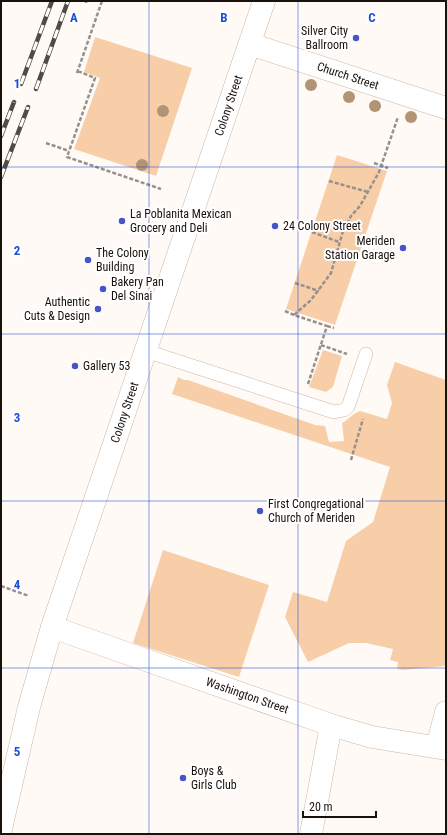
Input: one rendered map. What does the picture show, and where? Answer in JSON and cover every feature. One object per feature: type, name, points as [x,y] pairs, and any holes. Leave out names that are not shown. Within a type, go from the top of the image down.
[{"type":"main road","name":"Colony Street","points":[[1,829],[4,797],[52,627],[264,1]]},
{"type":"main road","name":"Church Street","points":[[250,44],[446,108]]},
{"type":"main road","name":"Washington Street","points":[[52,627],[331,725],[372,737],[442,748]]},
{"type":"main road","points":[[442,748],[446,712]]},
{"type":"main road","points":[[311,834],[331,725]]},
{"type":"lane","points":[[146,351],[334,412],[344,410],[348,407],[366,354]]},
{"type":"path","points":[[101,1],[77,72],[95,78],[67,157],[161,189]]},
{"type":"path","points":[[294,315],[319,291],[332,273],[339,242],[351,216],[368,192],[381,165],[398,116]]},
{"type":"path","points":[[46,143],[69,151]]},
{"type":"path","points":[[374,164],[388,168]]},
{"type":"path","points":[[329,181],[368,192]]},
{"type":"path","points":[[312,232],[339,242]]},
{"type":"path","points":[[295,283],[319,291]]},
{"type":"path","points":[[285,311],[334,328]]},
{"type":"path","points":[[306,390],[327,326]]},
{"type":"path","points":[[321,345],[348,354]]},
{"type":"path","points":[[351,460],[365,413]]},
{"type":"path","points":[[1,586],[29,596]]},
{"type":"shaded area","points":[[95,37],[192,68],[156,176],[74,149],[100,78],[84,72]]},
{"type":"shaded area","points":[[337,155],[387,171],[335,325],[286,309]]},
{"type":"shaded area","points":[[323,350],[342,356],[333,387],[326,392],[309,387]]},
{"type":"shaded area","points":[[395,362],[446,380],[445,666],[403,670],[397,669],[398,662],[390,660],[393,649],[366,643],[349,643],[308,662],[285,617],[293,592],[327,602],[346,541],[373,522],[390,467],[172,394],[178,377],[315,425],[325,426],[329,442],[344,441],[342,423],[357,412],[360,411],[387,419],[392,403],[387,385]]},
{"type":"shaded area","points":[[163,550],[269,585],[239,677],[133,643]]},
{"type":"railway","points":[[21,84],[52,1]]},
{"type":"railway","points":[[36,89],[68,1]]},
{"type":"railway","points":[[1,136],[14,102]]},
{"type":"railway","points":[[1,177],[28,107]]},
{"type":"place","name":"Silver City Ballroom","points":[[356,38]]},
{"type":"place","name":"La Poblanita Mexican Grocery and Deli","points":[[122,221]]},
{"type":"place","name":"24 Colony Street","points":[[275,226]]},
{"type":"place","name":"Meriden Station Garage","points":[[403,248]]},
{"type":"place","name":"The Colony Building","points":[[88,260]]},
{"type":"place","name":"Bakery Pan Del Sinai","points":[[103,289]]},
{"type":"place","name":"Authentic Cuts & Design","points":[[98,309]]},
{"type":"place","name":"Gallery 53","points":[[75,366]]},
{"type":"place","name":"First Congregational Church of Meriden","points":[[260,511]]},
{"type":"place","name":"Boys & Girls Club","points":[[183,778]]}]
